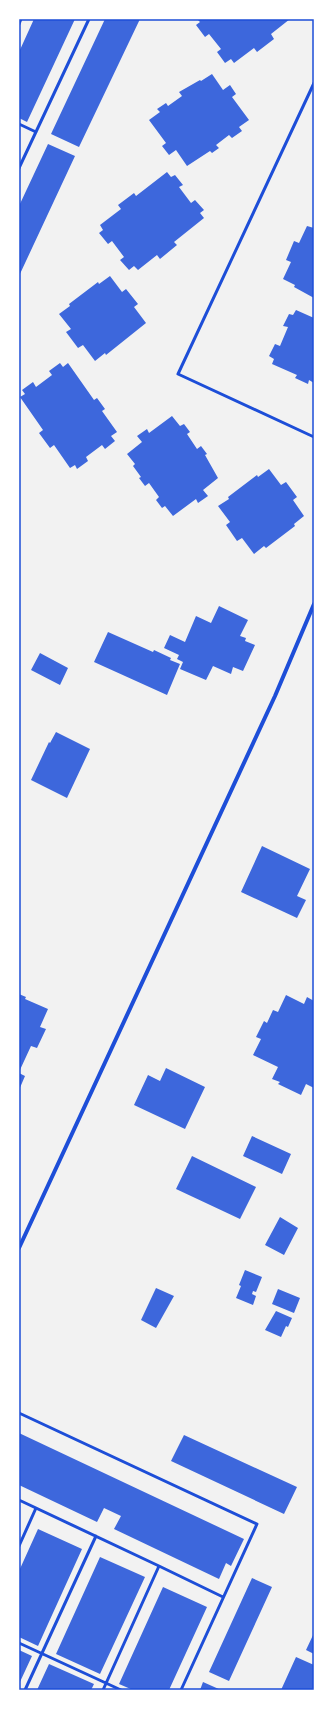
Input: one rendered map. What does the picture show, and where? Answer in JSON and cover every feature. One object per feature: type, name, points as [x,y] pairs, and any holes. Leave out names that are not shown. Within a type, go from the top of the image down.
[{"type":"street","points":[[19,1248],[275,696],[314,604]]},
{"type":"lane","points":[[19,24],[21,19]]},
{"type":"lane","points":[[19,168],[89,19]]},
{"type":"lane","points":[[314,83],[178,374],[314,437]]},
{"type":"lane","points":[[19,124],[36,132]]},
{"type":"lane","points":[[19,1413],[257,1524],[181,1690]]},
{"type":"lane","points":[[19,1500],[223,1597]]},
{"type":"lane","points":[[19,1546],[36,1508]]},
{"type":"lane","points":[[25,1690],[96,1536]]},
{"type":"lane","points":[[103,1690],[159,1566]]},
{"type":"lane","points":[[19,1642],[121,1690]]},
{"type":"building","points":[[34,19],[75,19],[27,122],[19,118],[19,52]]},
{"type":"building","points":[[105,19],[140,19],[79,147],[51,134]]},
{"type":"building","points":[[197,19],[290,19],[271,34],[274,39],[257,52],[254,48],[234,63],[231,59],[225,63],[217,52],[221,49],[209,34],[205,37],[196,25],[200,22]]},
{"type":"building","points":[[212,74],[223,90],[230,85],[236,94],[232,97],[249,120],[239,127],[242,131],[232,138],[229,135],[216,145],[219,148],[212,153],[210,151],[187,166],[176,150],[169,155],[162,146],[166,143],[149,120],[160,112],[157,109],[166,103],[168,106],[182,96],[179,92]]},
{"type":"building","points":[[48,144],[75,156],[19,276],[19,206]]},
{"type":"building","points":[[167,172],[171,177],[175,175],[183,185],[179,187],[191,203],[195,200],[204,210],[200,213],[204,218],[174,242],[177,245],[160,259],[157,255],[138,270],[134,266],[129,270],[120,260],[124,257],[112,241],[108,244],[99,233],[103,230],[100,225],[121,209],[118,205],[134,193],[136,196]]},
{"type":"building","points":[[307,226],[314,228],[314,298],[283,279],[291,262],[286,260],[294,241],[299,243]]},
{"type":"building","points":[[110,276],[122,292],[126,289],[138,304],[134,307],[146,323],[106,355],[105,353],[95,361],[83,345],[78,348],[66,332],[71,329],[59,314],[70,306],[69,304],[98,282],[99,284]]},
{"type":"building","points":[[296,310],[314,318],[314,383],[309,380],[308,384],[295,378],[297,375],[272,364],[274,359],[269,356],[275,344],[280,346],[288,327],[283,326],[289,314],[293,315]]},
{"type":"building","points":[[60,363],[63,367],[68,363],[94,400],[97,398],[105,409],[102,411],[117,432],[111,436],[115,441],[105,449],[102,445],[86,457],[88,461],[77,469],[75,465],[70,468],[54,445],[50,448],[39,433],[43,430],[20,397],[25,394],[22,390],[33,382],[36,387],[52,375],[49,371]]},
{"type":"building","points":[[172,416],[180,426],[184,424],[190,432],[187,434],[197,449],[201,446],[207,454],[205,455],[218,478],[203,490],[208,496],[198,503],[196,499],[173,516],[165,506],[162,508],[156,500],[159,497],[149,483],[145,486],[139,478],[141,477],[133,466],[135,464],[127,454],[142,442],[137,436],[147,429],[149,433]]},
{"type":"building","points":[[269,469],[281,485],[286,482],[297,497],[293,500],[304,516],[294,524],[295,526],[266,548],[264,546],[254,554],[242,538],[237,541],[226,525],[230,522],[218,506],[229,499],[228,497],[257,475],[258,477]]},
{"type":"building","points":[[219,606],[248,620],[240,636],[246,638],[245,641],[255,645],[243,671],[233,667],[231,674],[213,666],[206,680],[180,669],[183,662],[177,659],[179,655],[164,648],[170,635],[185,642],[196,616],[211,623]]},
{"type":"building","points":[[108,632],[153,652],[154,650],[171,658],[170,660],[180,664],[167,695],[94,662]]},
{"type":"building","points":[[40,653],[68,668],[60,685],[31,670]]},
{"type":"building","points":[[56,732],[90,749],[67,798],[31,780],[49,742],[50,743]]},
{"type":"building","points":[[262,846],[310,869],[297,896],[306,900],[297,918],[241,892]]},
{"type":"building","points":[[19,994],[26,997],[25,999],[48,1009],[40,1027],[46,1029],[37,1048],[31,1046],[19,1072]]},
{"type":"building","points":[[286,995],[304,1004],[307,997],[314,1001],[314,1088],[306,1084],[301,1095],[278,1084],[280,1082],[272,1079],[278,1067],[253,1055],[261,1039],[256,1037],[264,1021],[267,1023],[273,1010],[278,1012]]},
{"type":"building","points":[[166,1068],[205,1087],[185,1129],[134,1105],[148,1075],[160,1081]]},
{"type":"building","points":[[19,1073],[25,1076],[19,1090]]},
{"type":"building","points":[[252,1136],[291,1154],[282,1174],[243,1156]]},
{"type":"building","points":[[192,1156],[256,1187],[240,1219],[176,1189]]},
{"type":"building","points":[[280,1217],[298,1228],[284,1255],[265,1245]]},
{"type":"building","points":[[245,1270],[262,1277],[256,1292],[253,1291],[252,1294],[256,1296],[253,1305],[236,1298]]},
{"type":"building","points":[[156,1288],[174,1296],[156,1328],[141,1320]]},
{"type":"building","points":[[278,1289],[300,1298],[294,1313],[272,1304]]},
{"type":"building","points":[[276,1311],[292,1318],[281,1337],[265,1330]]},
{"type":"building","points":[[19,1433],[244,1539],[231,1566],[226,1563],[219,1579],[114,1529],[121,1516],[104,1508],[97,1522],[19,1485]]},
{"type":"building","points":[[184,1435],[297,1487],[284,1514],[171,1461]]},
{"type":"building","points":[[38,1529],[82,1549],[38,1646],[19,1637],[19,1571]]},
{"type":"building","points":[[100,1557],[145,1577],[100,1674],[56,1654]]},
{"type":"building","points":[[252,1578],[272,1587],[229,1681],[209,1672]]},
{"type":"building","points":[[163,1587],[207,1607],[169,1690],[133,1690],[119,1684]]},
{"type":"building","points":[[314,1633],[314,1654],[306,1650]]},
{"type":"building","points":[[19,1650],[32,1656],[19,1684]]},
{"type":"building","points":[[296,1657],[314,1665],[314,1690],[281,1690]]},
{"type":"building","points":[[49,1664],[94,1684],[91,1690],[37,1690]]},
{"type":"building","points":[[203,1682],[221,1690],[200,1690]]}]
